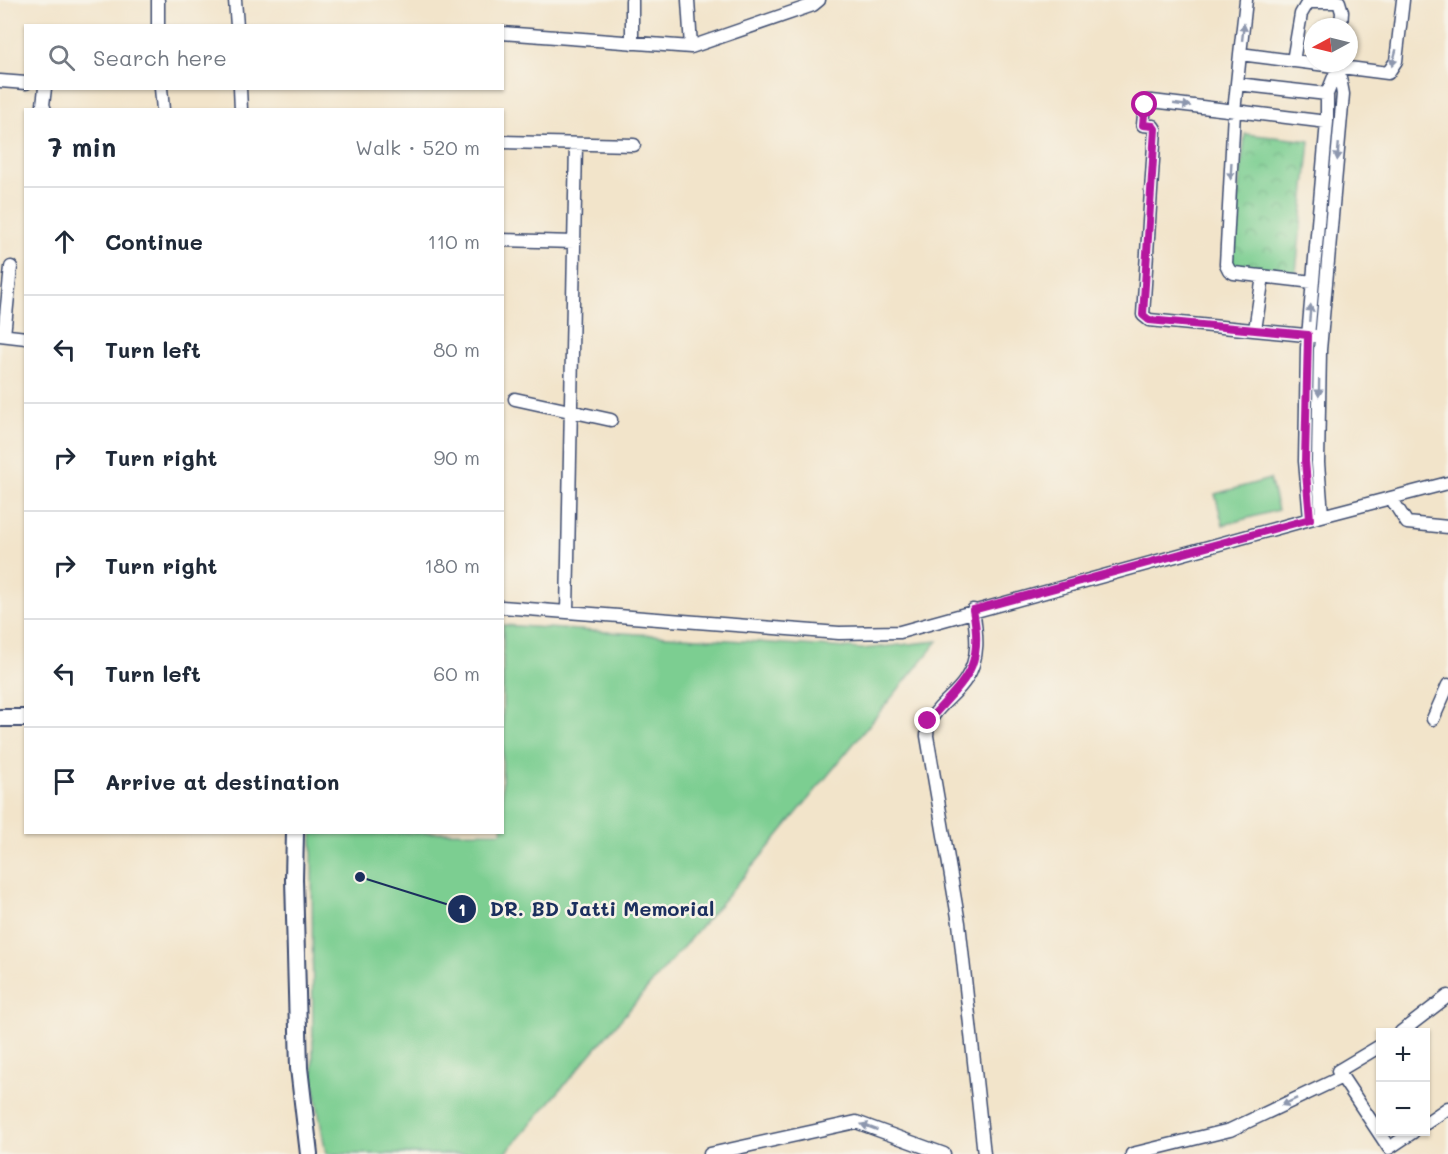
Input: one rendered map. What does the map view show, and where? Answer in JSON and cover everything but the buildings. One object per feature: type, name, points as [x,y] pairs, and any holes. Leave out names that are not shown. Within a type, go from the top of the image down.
[{"type":"street","points":[[158,0],[158,24]]},
{"type":"street","points":[[235,0],[237,24]]},
{"type":"street","points":[[632,0],[632,43]]},
{"type":"street","points":[[688,0],[691,47]]},
{"type":"street","points":[[504,33],[691,47],[813,5],[819,0]]},
{"type":"street","points":[[1246,0],[1234,112],[1226,264],[1234,273],[1313,282]]},
{"type":"street","points":[[1358,68],[1388,73],[1396,61],[1403,0]]},
{"type":"street","points":[[1293,62],[1301,14],[1308,2],[1339,2],[1342,18]]},
{"type":"street","points":[[1240,54],[1304,63]]},
{"type":"street","points":[[1310,519],[1305,461],[1308,335],[1327,122],[1327,94],[1335,72]]},
{"type":"street","points":[[1322,515],[1318,463],[1321,336],[1344,94],[1339,72]]},
{"type":"street","points":[[0,81],[24,83]]},
{"type":"street","points":[[1237,84],[1327,94]]},
{"type":"street","points":[[44,108],[45,90]]},
{"type":"street","points":[[161,90],[163,108]]},
{"type":"street","points":[[240,90],[241,108]]},
{"type":"street","points":[[1321,336],[1149,320],[1143,315],[1155,129],[1153,126],[1143,125],[1145,105],[1148,101],[1327,122]]},
{"type":"street","points":[[504,142],[634,145]]},
{"type":"street","points":[[567,612],[576,144]]},
{"type":"street","points":[[504,240],[574,242]]},
{"type":"street","points":[[10,267],[2,335],[24,338]]},
{"type":"street","points":[[1255,330],[1263,276]]},
{"type":"street","points":[[515,399],[610,420]]},
{"type":"street","points":[[504,607],[839,633],[900,632],[1322,515],[1448,483]]},
{"type":"street","points":[[1391,498],[1407,523],[1448,527]]},
{"type":"street","points":[[973,610],[977,632],[975,659],[966,680],[928,721],[927,736],[959,923],[984,1154]]},
{"type":"street","points":[[1433,719],[1448,685]]},
{"type":"street","points":[[0,718],[24,718]]},
{"type":"street","points":[[295,834],[299,1068],[309,1154]]},
{"type":"street","points":[[1406,1028],[1448,996]]},
{"type":"street","points":[[1376,1048],[1338,1071],[1376,1128]]},
{"type":"street","points":[[1132,1154],[1230,1130],[1342,1077]]},
{"type":"street","points":[[1430,1120],[1448,1108]]},
{"type":"street","points":[[710,1154],[856,1122],[944,1154]]},
{"type":"street","points":[[1381,1136],[1389,1148],[1406,1136]]},
{"type":"green space","points":[[1245,134],[1310,141],[1296,272],[1230,265]]},
{"type":"green space","points":[[1270,479],[1278,510],[1223,525],[1215,494]]},
{"type":"green space","points":[[504,625],[862,649],[938,641],[764,853],[505,1154],[326,1154],[313,1080],[312,834],[504,834]]},
{"type":"place","name":"DR. BD Jatti Memorial","points":[[360,877]]},
{"type":"route","points":[[928,721],[966,680],[975,659],[977,632],[973,610],[1310,519],[1305,461],[1308,335],[1149,320],[1143,315],[1155,129],[1153,126],[1143,125],[1145,105]]}]
